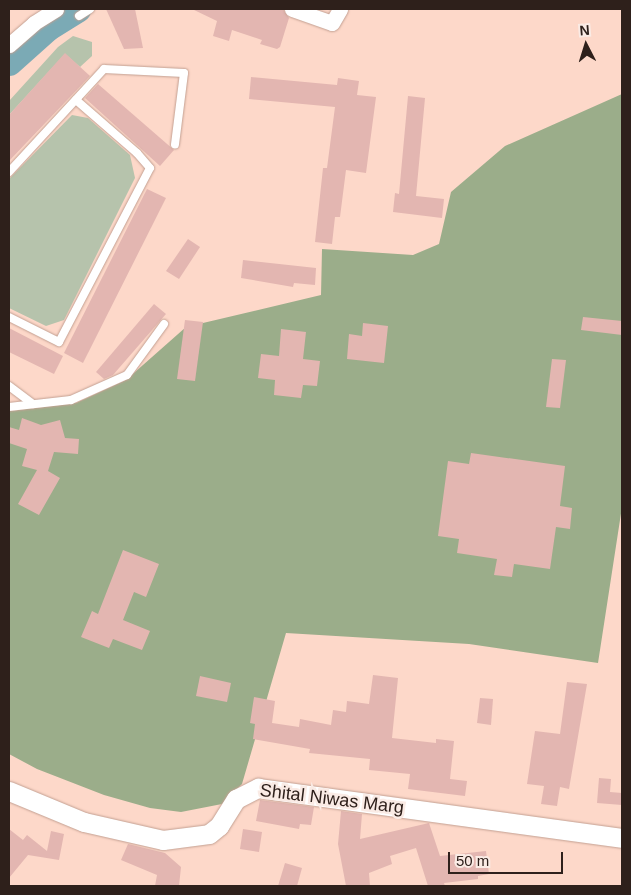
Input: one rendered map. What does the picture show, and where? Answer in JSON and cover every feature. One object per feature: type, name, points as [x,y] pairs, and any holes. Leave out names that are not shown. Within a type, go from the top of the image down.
[{"type":"street","points":[[9,45],[34,23],[56,9]]},
{"type":"street","points":[[292,9],[332,23],[340,9]]},
{"type":"street","name":"Shital Niwas Marg","points":[[9,792],[84,822],[164,840],[209,834],[219,826],[236,799],[258,788],[622,838]]},
{"type":"lane","points":[[80,16],[90,9]]},
{"type":"lane","points":[[9,172],[104,69],[184,73],[175,144]]},
{"type":"lane","points":[[9,317],[59,342],[150,168],[137,153],[76,100]]},
{"type":"lane","points":[[9,407],[71,400],[127,375],[164,324]]},
{"type":"lane","points":[[9,386],[33,404]]},
{"type":"green space","points":[[73,36],[92,42],[92,56],[80,67],[65,54],[9,115],[9,101],[58,47]]},
{"type":"green space","points":[[622,94],[622,507],[598,663],[469,644],[286,633],[242,784],[222,804],[181,812],[150,808],[104,795],[37,769],[9,754],[10,411],[76,403],[126,380],[186,327],[321,295],[322,249],[413,255],[439,244],[451,192],[505,146]]},
{"type":"green space","points":[[72,115],[88,118],[130,155],[135,178],[64,320],[46,326],[9,308],[9,179]]},
{"type":"building","points":[[106,9],[135,9],[143,48],[124,49]]},
{"type":"building","points":[[192,9],[283,9],[289,18],[280,47],[277,49],[260,44],[262,40],[232,30],[229,41],[213,36],[217,21]]},
{"type":"building","points":[[65,53],[90,76],[9,161],[9,115]]},
{"type":"building","points":[[251,77],[337,85],[338,78],[359,81],[357,95],[376,97],[366,173],[346,170],[340,217],[335,217],[332,244],[315,242],[323,168],[327,168],[335,107],[249,99]]},
{"type":"building","points":[[98,84],[174,150],[160,166],[85,98]]},
{"type":"building","points":[[408,96],[425,98],[416,196],[444,199],[442,218],[393,212],[395,193],[399,194]]},
{"type":"building","points":[[147,189],[166,198],[83,363],[64,353]]},
{"type":"building","points":[[188,239],[200,247],[179,279],[166,271]]},
{"type":"building","points":[[243,260],[316,268],[315,285],[294,283],[293,287],[241,278]]},
{"type":"building","points":[[154,304],[166,314],[113,375],[104,379],[96,372]]},
{"type":"building","points":[[583,317],[622,321],[622,335],[581,330]]},
{"type":"building","points":[[185,320],[203,322],[195,381],[177,379]]},
{"type":"building","points":[[363,323],[388,326],[384,363],[347,359],[349,334],[362,336]]},
{"type":"building","points":[[9,328],[63,356],[54,374],[9,352]]},
{"type":"building","points":[[281,329],[306,332],[303,359],[320,361],[317,386],[303,385],[301,398],[274,395],[275,380],[258,378],[261,354],[279,356]]},
{"type":"building","points":[[552,359],[566,360],[560,408],[546,407]]},
{"type":"building","points":[[22,418],[41,425],[60,420],[65,438],[79,439],[78,454],[54,452],[48,471],[60,478],[39,515],[18,504],[37,470],[22,466],[27,449],[9,443],[9,427],[19,430]]},
{"type":"building","points":[[471,453],[565,466],[560,506],[572,508],[570,529],[556,527],[550,569],[514,564],[512,577],[494,575],[497,559],[457,553],[459,539],[438,536],[448,461],[469,464]]},
{"type":"building","points":[[123,550],[159,564],[146,597],[134,592],[123,620],[150,631],[142,650],[113,639],[109,648],[81,637],[92,611],[98,614]]},
{"type":"building","points":[[373,675],[398,678],[392,738],[436,743],[436,739],[454,741],[450,779],[467,781],[465,796],[408,789],[410,774],[369,770],[370,759],[309,753],[310,749],[253,739],[255,724],[250,723],[254,697],[275,701],[272,723],[299,727],[300,719],[331,725],[333,710],[346,712],[347,701],[369,704]]},
{"type":"building","points":[[200,676],[231,683],[227,702],[196,696]]},
{"type":"building","points":[[567,682],[587,684],[569,789],[560,787],[557,806],[541,804],[544,786],[527,784],[535,731],[560,734]]},
{"type":"building","points":[[480,698],[493,699],[491,725],[477,723]]},
{"type":"building","points":[[599,778],[611,779],[610,792],[622,793],[622,805],[597,803]]},
{"type":"building","points":[[260,800],[314,807],[311,825],[300,824],[299,829],[256,821]]},
{"type":"building","points":[[341,811],[362,814],[360,839],[429,823],[440,856],[486,851],[489,874],[478,876],[478,879],[444,883],[445,886],[428,886],[416,848],[390,856],[392,864],[369,873],[370,886],[346,886],[338,844]]},
{"type":"building","points":[[9,829],[23,840],[27,835],[47,851],[51,831],[64,834],[59,860],[28,855],[9,878]]},
{"type":"building","points":[[243,829],[262,832],[259,852],[240,849]]},
{"type":"building","points":[[128,844],[165,853],[181,867],[179,886],[155,886],[157,875],[121,860]]},
{"type":"building","points":[[285,863],[302,868],[297,886],[278,886]]},
{"type":"waterway","points":[[9,62],[47,28],[78,9]]}]
